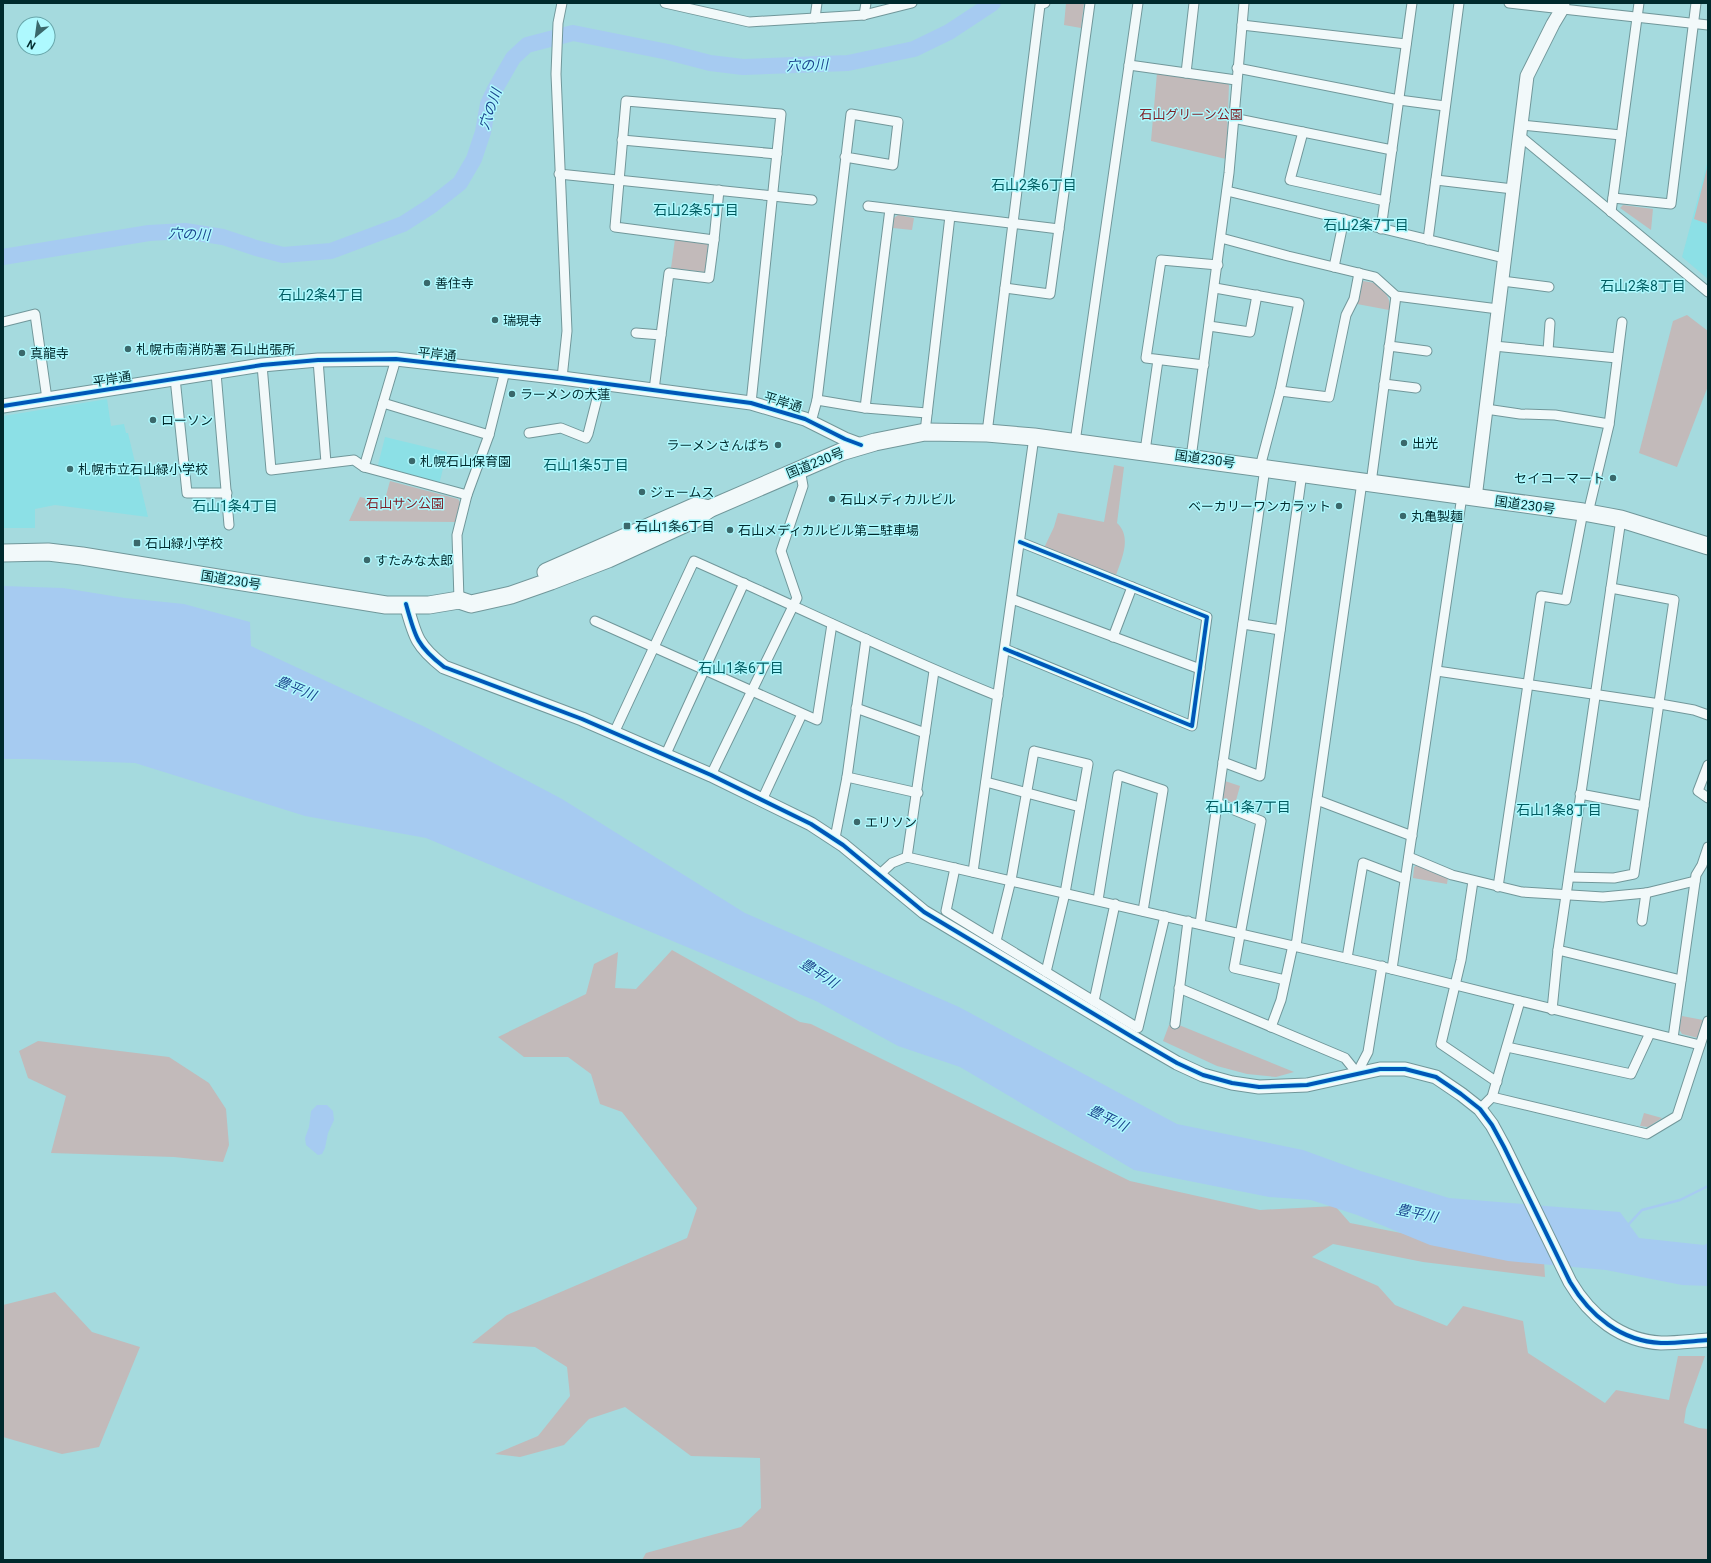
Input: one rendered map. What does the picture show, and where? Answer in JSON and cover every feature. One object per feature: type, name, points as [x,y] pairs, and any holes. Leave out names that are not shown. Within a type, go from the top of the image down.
[{"type":"highway","name":"国道230号","points":[[3,553],[48,552],[82,556],[386,605],[429,605],[459,600],[471,604],[511,595],[551,582],[608,559],[695,519],[709,509],[841,452],[861,445],[925,432],[987,433],[1034,437],[1263,467],[1621,519],[1707,543]]},
{"type":"street","points":[[562,3],[558,24],[556,74],[559,174],[567,331],[562,378]]},
{"type":"street","points":[[665,3],[749,22],[864,15],[912,3]]},
{"type":"street","points":[[815,18],[817,3]]},
{"type":"street","points":[[864,15],[866,3]]},
{"type":"street","points":[[987,433],[1040,5],[1045,3]]},
{"type":"street","points":[[1005,288],[1050,294],[1090,3]]},
{"type":"street","points":[[1075,442],[1138,3]]},
{"type":"street","points":[[1186,72],[1194,3]]},
{"type":"street","points":[[1191,458],[1227,191],[1244,3]]},
{"type":"street","points":[[1381,228],[1412,3]]},
{"type":"street","points":[[1428,240],[1459,3]]},
{"type":"street","points":[[1510,3],[1563,6],[1637,18],[1708,25]]},
{"type":"street","points":[[1611,212],[1639,3]]},
{"type":"street","points":[[1613,198],[1670,204],[1696,3]]},
{"type":"street","points":[[1392,969],[1437,671],[1486,409],[1528,76],[1563,6]]},
{"type":"street","points":[[1242,25],[1406,44]]},
{"type":"street","points":[[1129,65],[1236,80]]},
{"type":"street","points":[[1237,68],[1399,100],[1446,106]]},
{"type":"street","points":[[714,240],[615,227],[626,101],[781,114],[751,403]]},
{"type":"street","points":[[811,422],[817,400],[845,157],[851,114],[898,122],[893,165],[845,157]]},
{"type":"street","points":[[1233,118],[1392,150]]},
{"type":"street","points":[[1520,131],[1621,135]]},
{"type":"street","points":[[1520,131],[1611,212],[1708,292]]},
{"type":"street","points":[[1303,132],[1290,180],[1385,201]]},
{"type":"street","points":[[622,140],[777,154]]},
{"type":"street","points":[[559,174],[812,200]]},
{"type":"street","points":[[1436,180],[1513,190]]},
{"type":"street","points":[[654,390],[669,273],[709,278],[719,190]]},
{"type":"street","points":[[1227,191],[1504,258]]},
{"type":"street","points":[[868,206],[1059,229]]},
{"type":"street","points":[[865,408],[890,209]]},
{"type":"street","points":[[925,432],[950,216]]},
{"type":"street","points":[[1334,267],[1344,220]]},
{"type":"street","points":[[1221,238],[1375,277],[1396,296],[1498,310]]},
{"type":"street","points":[[1204,365],[1146,358],[1161,260],[1218,265]]},
{"type":"street","points":[[1280,391],[1329,397],[1346,315],[1354,298],[1359,273]]},
{"type":"street","points":[[1502,282],[1549,287]]},
{"type":"street","points":[[1200,924],[1243,624],[1263,467],[1299,303],[1215,288]]},
{"type":"street","points":[[1209,326],[1250,332],[1257,295]]},
{"type":"street","points":[[1271,1026],[1281,1000],[1294,946],[1366,482],[1384,384],[1396,296]]},
{"type":"street","points":[[3,322],[34,314],[47,398]]},
{"type":"street","points":[[1498,887],[1541,596],[1566,600],[1585,513],[1609,424],[1622,322]]},
{"type":"street","points":[[1548,351],[1550,323]]},
{"type":"street","points":[[636,333],[661,335]]},
{"type":"street","points":[[1389,346],[1427,351]]},
{"type":"street","points":[[1494,346],[1617,358]]},
{"type":"street","points":[[364,467],[396,359]]},
{"type":"street","name":"平岸通","points":[[3,406],[262,365],[318,360],[396,359],[562,378],[751,403],[811,422],[845,440],[861,445]]},
{"type":"street","points":[[318,360],[326,463]]},
{"type":"street","points":[[1145,452],[1158,360]]},
{"type":"street","points":[[262,365],[271,470],[354,460],[364,467],[467,496]]},
{"type":"street","points":[[459,600],[457,535],[467,496],[489,435],[505,372]]},
{"type":"street","points":[[216,373],[229,525]]},
{"type":"street","points":[[175,378],[187,493],[227,493]]},
{"type":"street","points":[[529,433],[561,428],[586,438],[601,383]]},
{"type":"street","points":[[1384,384],[1416,388]]},
{"type":"street","points":[[817,400],[865,408],[927,413]]},
{"type":"street","points":[[382,403],[489,435]]},
{"type":"street","points":[[1486,409],[1520,414],[1555,415],[1609,424]]},
{"type":"street","points":[[973,872],[1034,437]]},
{"type":"street","points":[[711,776],[797,598],[781,550],[802,486],[800,469]]},
{"type":"street","points":[[1223,762],[1260,776],[1302,473]]},
{"type":"street","points":[[1552,1010],[1558,950],[1621,519]]},
{"type":"street","points":[[1005,649],[1192,726],[1207,617],[1020,542]]},
{"type":"street","points":[[614,733],[694,561],[934,671],[998,696]]},
{"type":"street","points":[[665,756],[744,583]]},
{"type":"street","points":[[1113,637],[1132,587]]},
{"type":"street","points":[[1569,877],[1614,878],[1634,874],[1660,704],[1674,600],[1611,588]]},
{"type":"street","points":[[1012,599],[1200,669]]},
{"type":"street","points":[[406,604],[414,632],[420,644],[429,655],[444,667],[528,698],[614,733],[711,776],[811,824],[835,838],[924,912],[1134,1038],[1177,1063],[1203,1075],[1232,1083],[1259,1087],[1307,1085],[1380,1069],[1405,1069],[1436,1077],[1480,1109],[1504,1147],[1570,1282],[1582,1300],[1597,1317],[1613,1329],[1630,1337],[1661,1343],[1708,1340]]},
{"type":"street","points":[[595,621],[818,720],[832,624]]},
{"type":"street","points":[[1243,624],[1280,630]]},
{"type":"street","points":[[835,838],[847,777],[866,639]]},
{"type":"street","points":[[907,857],[918,793],[934,671]]},
{"type":"street","points":[[1437,671],[1660,704],[1694,710],[1708,715]]},
{"type":"street","points":[[856,708],[925,733]]},
{"type":"street","points":[[762,800],[802,714]]},
{"type":"street","points":[[996,941],[1011,880],[1034,751],[1088,764],[1065,893],[1046,972]]},
{"type":"street","points":[[1708,765],[1698,791],[1708,798]]},
{"type":"street","points":[[1098,900],[1118,775],[1163,790],[1143,911]]},
{"type":"street","points":[[847,777],[918,793]]},
{"type":"street","points":[[986,782],[1080,807]]},
{"type":"street","points":[[1580,794],[1644,806]]},
{"type":"street","points":[[1317,800],[1412,836]]},
{"type":"street","points":[[1217,803],[1262,821],[1234,968],[1285,980]]},
{"type":"street","points":[[1673,1038],[1696,875],[1705,864],[1708,847]]},
{"type":"street","points":[[880,874],[892,863],[907,857],[1382,966],[1552,1010],[1700,1045]]},
{"type":"street","points":[[1409,857],[1452,875],[1522,892],[1603,896],[1646,893],[1695,881]]},
{"type":"street","points":[[1347,958],[1362,863],[1405,880]]},
{"type":"street","points":[[955,868],[946,911],[1138,1028],[1165,916]]},
{"type":"street","points":[[1473,881],[1461,960],[1441,1044],[1498,1082]]},
{"type":"street","points":[[1642,921],[1646,893]]},
{"type":"street","points":[[1094,1001],[1115,904]]},
{"type":"street","points":[[1175,1024],[1188,921]]},
{"type":"street","points":[[1558,950],[1682,980]]},
{"type":"street","points":[[1357,1073],[1368,1052],[1382,966]]},
{"type":"street","points":[[1179,988],[1345,1058],[1357,1073]]},
{"type":"street","points":[[1480,1109],[1492,1097],[1498,1082],[1520,1001]]},
{"type":"street","points":[[1492,1097],[1646,1134],[1677,1116],[1708,1021]]},
{"type":"street","points":[[1507,1048],[1631,1074],[1650,1033]]},
{"type":"shaded area","points":[[1708,160],[1708,279],[1682,257]]},
{"type":"shaded area","name":"札幌市立石山緑小学校","points":[[107,399],[111,426],[124,424],[126,433],[128,433],[148,517],[55,505],[35,509],[35,528],[3,528],[3,416]]},
{"type":"shaded area","name":"札幌石山保育園","points":[[385,437],[447,452],[439,485],[377,469]]},
{"type":"green space","points":[[1066,3],[1084,3],[1081,28],[1064,25]]},
{"type":"green space","name":"石山グリーン公園","points":[[1157,73],[1224,81],[1229,85],[1226,159],[1151,141]]},
{"type":"green space","points":[[1708,164],[1708,224],[1694,219]]},
{"type":"green space","points":[[1623,205],[1653,209],[1651,230],[1620,208]]},
{"type":"green space","points":[[898,215],[914,218],[912,230],[893,228],[894,218]]},
{"type":"green space","points":[[675,239],[708,243],[705,272],[671,268]]},
{"type":"green space","points":[[1363,281],[1375,283],[1384,292],[1390,305],[1389,310],[1357,304]]},
{"type":"green space","points":[[1687,315],[1708,331],[1708,386],[1677,467],[1639,453],[1673,321]]},
{"type":"green space","points":[[1114,465],[1124,467],[1117,523],[1122,529],[1125,541],[1123,555],[1116,575],[1044,548],[1054,527],[1058,513],[1104,522]]},
{"type":"green space","name":"石山サン公園","points":[[390,481],[458,499],[460,502],[455,522],[349,521],[360,497],[384,503]]},
{"type":"green space","points":[[1225,781],[1240,786],[1235,804],[1223,798]]},
{"type":"green space","points":[[1417,865],[1448,877],[1447,884],[1413,878],[1414,867]]},
{"type":"green space","points":[[672,950],[800,1022],[811,1024],[1130,1181],[1260,1210],[1335,1206],[1350,1223],[1544,1261],[1545,1277],[1423,1262],[1333,1244],[1312,1257],[1378,1286],[1395,1305],[1447,1326],[1463,1306],[1523,1321],[1528,1353],[1605,1403],[1616,1390],[1669,1400],[1678,1356],[1705,1356],[1686,1409],[1684,1423],[1699,1428],[1708,1429],[1708,1560],[642,1560],[646,1553],[741,1527],[761,1508],[760,1458],[691,1456],[625,1407],[589,1419],[564,1445],[520,1457],[495,1454],[538,1436],[570,1396],[567,1367],[535,1347],[472,1343],[507,1315],[687,1238],[697,1208],[622,1112],[600,1104],[591,1074],[568,1057],[524,1057],[498,1037],[586,994],[594,964],[618,952],[615,988],[636,989]]},
{"type":"green space","points":[[1682,1016],[1703,1020],[1698,1038],[1682,1034],[1679,1029]]},
{"type":"green space","points":[[1169,1025],[1179,1025],[1294,1072],[1276,1077],[1247,1074],[1217,1066],[1163,1041]]},
{"type":"green space","points":[[38,1041],[169,1057],[209,1083],[226,1109],[229,1145],[223,1162],[174,1157],[51,1153],[66,1096],[28,1078],[19,1051]]},
{"type":"green space","points":[[1644,1113],[1662,1118],[1648,1127],[1640,1126]]},
{"type":"green space","points":[[55,1292],[92,1332],[140,1347],[99,1447],[62,1454],[3,1437],[3,1305]]},
{"type":"water","name":"豊平川","points":[[3,586],[63,588],[125,598],[184,604],[250,622],[251,646],[425,727],[562,799],[745,913],[959,1007],[1177,1124],[1303,1150],[1361,1171],[1449,1198],[1620,1212],[1639,1238],[1704,1245],[1708,1243],[1708,1286],[1682,1285],[1606,1270],[1508,1261],[1430,1245],[1357,1215],[1311,1200],[1269,1197],[1134,1170],[960,1067],[898,1046],[816,1001],[426,838],[305,816],[135,763],[3,759]]},
{"type":"water","points":[[317,1105],[327,1105],[333,1111],[334,1120],[328,1133],[325,1148],[322,1154],[318,1155],[306,1145],[305,1138],[309,1127],[311,1111]]},
{"type":"waterway","name":"穴の川","points":[[3,257],[149,233],[185,231],[223,237],[283,255],[331,251],[403,224],[431,206],[460,183],[474,159],[483,132],[488,104],[494,91],[513,58],[527,45],[573,33],[668,52],[710,63],[743,67],[848,63],[914,49],[949,32],[993,3]]},
{"type":"waterway","points":[[1628,1225],[1642,1210],[1680,1200],[1708,1186]]},
{"type":"cycle path","points":[[3,406],[262,365],[318,360],[396,359],[562,378],[751,403],[805,419],[845,439],[861,445]]},
{"type":"cycle path","points":[[1005,649],[1192,726],[1207,617],[1020,542]]},
{"type":"cycle path","points":[[406,604],[412,625],[422,647],[444,667],[582,719],[711,775],[811,824],[843,845],[924,912],[1134,1038],[1177,1063],[1203,1075],[1232,1083],[1259,1087],[1307,1085],[1380,1069],[1405,1069],[1436,1077],[1480,1109],[1492,1125],[1570,1282],[1587,1306],[1597,1316],[1620,1332],[1646,1341],[1667,1343],[1708,1340]]},
{"type":"place","name":"善住寺","points":[[427,283]]},
{"type":"place","name":"瑞現寺","points":[[495,320]]},
{"type":"place","name":"札幌市南消防署 石山出張所","points":[[128,349]]},
{"type":"place","name":"真龍寺","points":[[22,353]]},
{"type":"place","name":"ラーメンの大蓮","points":[[512,394]]},
{"type":"place","name":"ローソン","points":[[153,420]]},
{"type":"place","name":"出光","points":[[1404,443]]},
{"type":"place","name":"ラーメンさんぱち","points":[[778,445]]},
{"type":"place","name":"札幌石山保育園","points":[[412,461]]},
{"type":"place","name":"札幌市立石山緑小学校","points":[[70,469]]},
{"type":"place","name":"セイコーマート","points":[[1613,478]]},
{"type":"place","name":"ジェームス","points":[[642,492]]},
{"type":"place","name":"石山メディカルビル","points":[[832,499]]},
{"type":"place","name":"ベーカリーワンカラット","points":[[1339,506]]},
{"type":"place","name":"丸亀製麺","points":[[1403,516]]},
{"type":"place","name":"石山1条6丁目","points":[[627,526]]},
{"type":"place","name":"石山メディカルビル第二駐車場","points":[[730,530]]},
{"type":"place","name":"石山緑小学校","points":[[137,543]]},
{"type":"place","name":"すたみな太郎","points":[[367,560]]},
{"type":"place","name":"エリソン","points":[[857,822]]},
{"type":"district","name":"石山2条6丁目","points":[[1034,185]]},
{"type":"district","name":"石山2条5丁目","points":[[696,210]]},
{"type":"district","name":"石山2条7丁目","points":[[1366,225]]},
{"type":"district","name":"石山2条8丁目","points":[[1643,286]]},
{"type":"district","name":"石山2条4丁目","points":[[321,295]]},
{"type":"district","name":"石山1条5丁目","points":[[586,465]]},
{"type":"district","name":"石山1条4丁目","points":[[235,506]]},
{"type":"district","name":"石山1条6丁目","points":[[741,668]]},
{"type":"district","name":"石山1条7丁目","points":[[1248,807]]},
{"type":"district","name":"石山1条8丁目","points":[[1559,810]]}]
